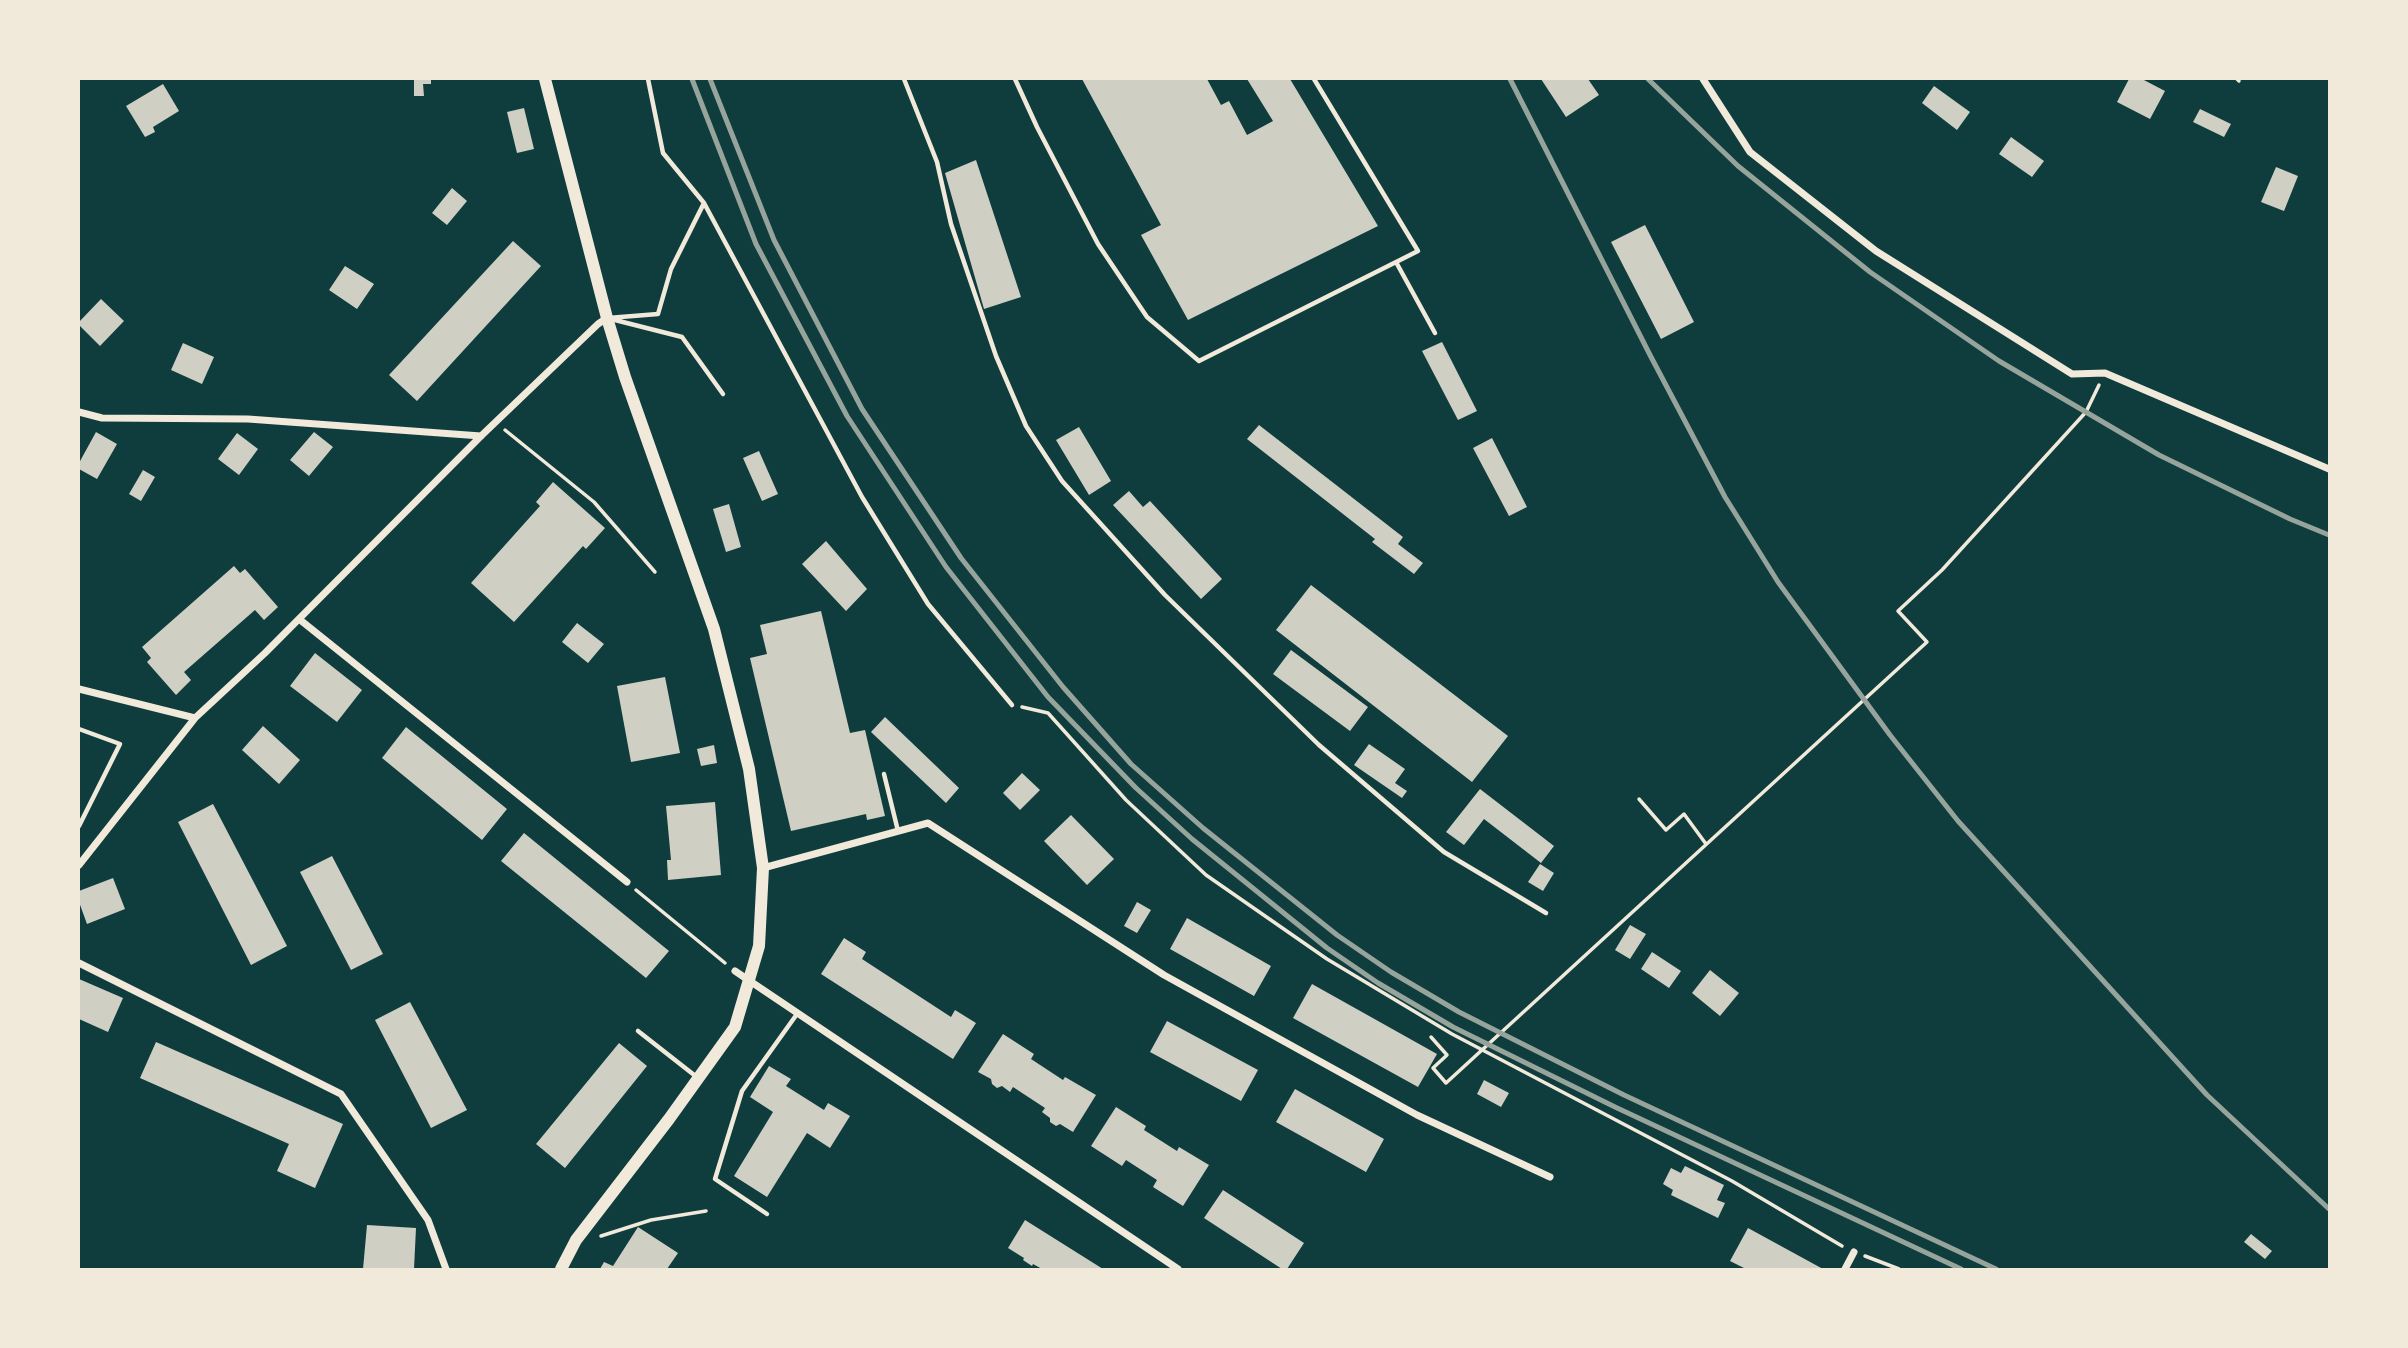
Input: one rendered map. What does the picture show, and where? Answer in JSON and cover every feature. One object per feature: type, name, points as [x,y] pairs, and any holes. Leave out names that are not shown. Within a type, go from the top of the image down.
[{"type":"street","points":[[545,79],[625,377],[714,629],[750,769],[763,868],[759,946],[735,1027],[576,1240],[561,1269]]},
{"type":"street","points":[[1703,79],[1750,152],[1876,251],[2072,374],[2105,373],[2329,469]]},
{"type":"street","points":[[79,865],[195,718],[299,619],[495,422],[607,318]]},
{"type":"street","points":[[79,412],[102,418],[248,419],[481,436]]},
{"type":"street","points":[[299,619],[627,882]]},
{"type":"street","points":[[79,689],[195,718]]},
{"type":"street","points":[[763,868],[928,823],[1164,975],[1417,1115],[1550,1177]]},
{"type":"street","points":[[79,963],[341,1094],[428,1220],[446,1269]]},
{"type":"street","points":[[735,971],[1178,1269]]},
{"type":"street","points":[[1848,1268],[1854,1252]]},
{"type":"lane","points":[[648,79],[663,153],[704,203],[862,497],[928,604],[1012,705]]},
{"type":"lane","points":[[904,79],[937,162],[951,224],[996,356],[1026,426],[1062,481],[1165,595],[1319,745],[1444,852],[1546,913]]},
{"type":"lane","points":[[1016,79],[1037,127],[1098,244],[1147,317],[1199,361],[1418,251],[1314,79]]},
{"type":"lane","points":[[607,318],[658,314],[671,269],[704,203]]},
{"type":"lane","points":[[1396,262],[1435,333]]},
{"type":"lane","points":[[607,318],[682,337],[723,394]]},
{"type":"lane","points":[[79,729],[120,744],[79,826]]},
{"type":"lane","points":[[884,774],[898,831]]},
{"type":"lane","points":[[767,1214],[715,1179],[742,1091],[797,1014]]},
{"type":"lane","points":[[638,1031],[698,1078]]},
{"type":"path","points":[[1431,1037],[1447,1055],[1433,1068],[1446,1083],[1927,642],[1898,611],[1942,570],[2086,412],[2105,373]]},
{"type":"path","points":[[495,422],[594,502],[654,572]]},
{"type":"path","points":[[1012,705],[1048,713],[1126,800],[1206,875],[1327,959],[1452,1034],[1732,1181],[1854,1252],[1899,1269]]},
{"type":"path","points":[[1639,799],[1666,830],[1684,814],[1706,845]]},
{"type":"path","points":[[627,882],[735,971]]},
{"type":"path","points":[[601,1236],[651,1220],[706,1211]]},
{"type":"building","points":[[414,79],[431,79],[431,84],[423,84],[424,96],[414,96]]},
{"type":"building","points":[[1082,79],[1207,79],[1221,105],[1229,101],[1247,135],[1273,121],[1247,79],[1290,79],[1378,226],[1188,320],[1141,235],[1161,225]]},
{"type":"building","points":[[1541,79],[1588,79],[1599,95],[1566,117]]},
{"type":"building","points":[[2129,79],[2142,79],[2165,91],[2150,119],[2117,102]]},
{"type":"building","points":[[163,84],[179,111],[153,127],[155,132],[145,137],[126,106]]},
{"type":"building","points":[[1934,86],[1970,112],[1957,130],[1922,103]]},
{"type":"building","points":[[524,108],[534,149],[517,153],[507,112]]},
{"type":"building","points":[[2200,109],[2231,124],[2224,137],[2193,122]]},
{"type":"building","points":[[2011,137],[2044,161],[2032,177],[1999,154]]},
{"type":"building","points":[[976,160],[1021,297],[984,309],[945,173]]},
{"type":"building","points":[[2276,167],[2298,176],[2284,211],[2261,202]]},
{"type":"building","points":[[452,188],[467,201],[447,225],[432,213]]},
{"type":"building","points":[[1645,225],[1694,322],[1661,339],[1611,242]]},
{"type":"building","points":[[513,241],[541,266],[417,401],[389,375]]},
{"type":"building","points":[[345,266],[374,284],[357,309],[329,290]]},
{"type":"building","points":[[101,299],[124,321],[100,346],[79,322]]},
{"type":"building","points":[[1442,342],[1477,411],[1458,420],[1422,351]]},
{"type":"building","points":[[183,343],[214,357],[202,384],[171,370]]},
{"type":"building","points":[[1259,425],[1403,537],[1398,544],[1423,563],[1414,574],[1372,542],[1375,539],[1247,439]]},
{"type":"building","points":[[1079,427],[1111,481],[1089,495],[1056,440]]},
{"type":"building","points":[[96,432],[117,444],[97,479],[79,469],[79,463]]},
{"type":"building","points":[[314,432],[333,447],[309,476],[290,460]]},
{"type":"building","points":[[237,433],[258,449],[239,475],[218,459]]},
{"type":"building","points":[[1492,438],[1527,507],[1509,516],[1473,448]]},
{"type":"building","points":[[759,451],[778,494],[762,501],[743,458]]},
{"type":"building","points":[[143,470],[155,477],[141,501],[129,494]]},
{"type":"building","points":[[553,482],[605,528],[586,549],[583,546],[514,622],[471,583],[540,506],[536,502]]},
{"type":"building","points":[[1129,491],[1143,507],[1150,501],[1222,579],[1201,599],[1113,505]]},
{"type":"building","points":[[729,504],[741,547],[726,552],[713,509]]},
{"type":"building","points":[[826,541],[867,589],[846,611],[802,564]]},
{"type":"building","points":[[234,566],[240,573],[245,569],[278,607],[264,620],[255,610],[184,672],[191,680],[176,695],[147,662],[151,658],[142,647]]},
{"type":"building","points":[[1311,585],[1508,736],[1472,782],[1276,630]]},
{"type":"building","points":[[821,611],[850,733],[865,730],[885,816],[867,820],[866,814],[791,831],[750,658],[767,654],[760,625]]},
{"type":"building","points":[[577,623],[604,644],[588,663],[562,642]]},
{"type":"building","points":[[1291,650],[1368,707],[1350,731],[1273,674]]},
{"type":"building","points":[[315,653],[362,690],[337,722],[290,686]]},
{"type":"building","points":[[665,677],[680,753],[631,762],[617,686]]},
{"type":"building","points":[[885,717],[959,788],[946,803],[871,732]]},
{"type":"building","points":[[263,726],[300,760],[279,784],[242,750]]},
{"type":"building","points":[[406,727],[507,809],[482,840],[382,758]]},
{"type":"building","points":[[1369,744],[1405,769],[1395,783],[1407,791],[1402,798],[1354,765]]},
{"type":"building","points":[[714,745],[717,763],[701,766],[697,749]]},
{"type":"building","points":[[1022,773],[1040,790],[1020,810],[1003,793]]},
{"type":"building","points":[[1480,789],[1554,846],[1541,863],[1484,819],[1464,845],[1446,832]]},
{"type":"building","points":[[715,802],[721,875],[668,880],[667,860],[671,860],[666,806]]},
{"type":"building","points":[[213,804],[287,946],[251,965],[178,822]]},
{"type":"building","points":[[1071,815],[1114,859],[1087,885],[1044,841]]},
{"type":"building","points":[[524,833],[669,951],[646,978],[501,861]]},
{"type":"building","points":[[332,856],[383,954],[351,970],[300,872]]},
{"type":"building","points":[[1540,864],[1554,873],[1543,891],[1528,882]]},
{"type":"building","points":[[113,878],[125,909],[87,924],[79,902],[79,891]]},
{"type":"building","points":[[1137,902],[1151,910],[1137,933],[1124,926]]},
{"type":"building","points":[[1187,918],[1271,966],[1254,996],[1170,949]]},
{"type":"building","points":[[1630,925],[1646,934],[1630,959],[1615,950]]},
{"type":"building","points":[[844,938],[866,952],[862,959],[951,1017],[955,1010],[976,1023],[953,1059],[821,974]]},
{"type":"building","points":[[1652,952],[1681,971],[1669,988],[1641,969]]},
{"type":"building","points":[[1710,970],[1739,993],[1720,1016],[1692,993]]},
{"type":"building","points":[[79,979],[123,998],[108,1032],[79,1019]]},
{"type":"building","points":[[1312,984],[1437,1054],[1418,1087],[1293,1018]]},
{"type":"building","points":[[410,1002],[467,1110],[431,1128],[375,1020]]},
{"type":"building","points":[[1167,1021],[1258,1070],[1241,1101],[1150,1052]]},
{"type":"building","points":[[1003,1034],[1034,1054],[1031,1059],[1063,1080],[1065,1077],[1096,1095],[1073,1132],[1060,1124],[1056,1126],[1050,1122],[1050,1118],[1042,1112],[1045,1108],[1013,1087],[1010,1092],[1002,1086],[997,1088],[991,1079],[978,1072]]},
{"type":"building","points":[[156,1042],[343,1124],[315,1188],[277,1171],[289,1144],[140,1078]]},
{"type":"building","points":[[619,1043],[647,1066],[565,1168],[536,1144]]},
{"type":"building","points":[[769,1066],[791,1079],[786,1086],[824,1110],[828,1103],[850,1116],[830,1148],[807,1133],[767,1197],[734,1176],[773,1112],[750,1097]]},
{"type":"building","points":[[1484,1080],[1509,1093],[1501,1107],[1477,1094]]},
{"type":"building","points":[[1295,1089],[1384,1139],[1366,1172],[1276,1122]]},
{"type":"building","points":[[1116,1107],[1146,1126],[1144,1130],[1177,1151],[1179,1147],[1209,1165],[1183,1206],[1153,1187],[1157,1180],[1126,1160],[1122,1166],[1091,1146]]},
{"type":"building","points":[[1685,1166],[1724,1185],[1717,1200],[1725,1203],[1718,1218],[1671,1195],[1673,1190],[1663,1184],[1671,1168],[1681,1173]]},
{"type":"building","points":[[1223,1190],[1304,1243],[1287,1269],[1282,1269],[1204,1218]]},
{"type":"building","points":[[1025,1220],[1103,1269],[1042,1269],[1033,1264],[1032,1266],[1008,1248]]},
{"type":"building","points":[[367,1225],[416,1228],[414,1269],[363,1269]]},
{"type":"building","points":[[638,1227],[678,1253],[667,1269],[600,1269],[604,1262],[613,1266]]},
{"type":"building","points":[[1748,1228],[1823,1269],[1746,1269],[1730,1261]]},
{"type":"building","points":[[2251,1234],[2272,1251],[2265,1259],[2244,1242]]},
{"type":"railway","points":[[692,79],[756,244],[847,416],[946,567],[1048,697],[1136,788],[1192,839],[1327,948],[1378,983],[1453,1027],[1615,1107],[1961,1269]]},
{"type":"railway","points":[[710,79],[774,240],[862,409],[961,558],[1063,687],[1131,764],[1203,828],[1337,935],[1391,972],[1459,1012],[1624,1095],[1996,1269]]},
{"type":"railway","points":[[1510,79],[1725,497],[1778,582],[1890,735],[1958,821],[2207,1095],[2329,1209]]},
{"type":"railway","points":[[1648,79],[1738,166],[1870,272],[1999,361],[2159,455],[2290,519],[2329,535]]}]
